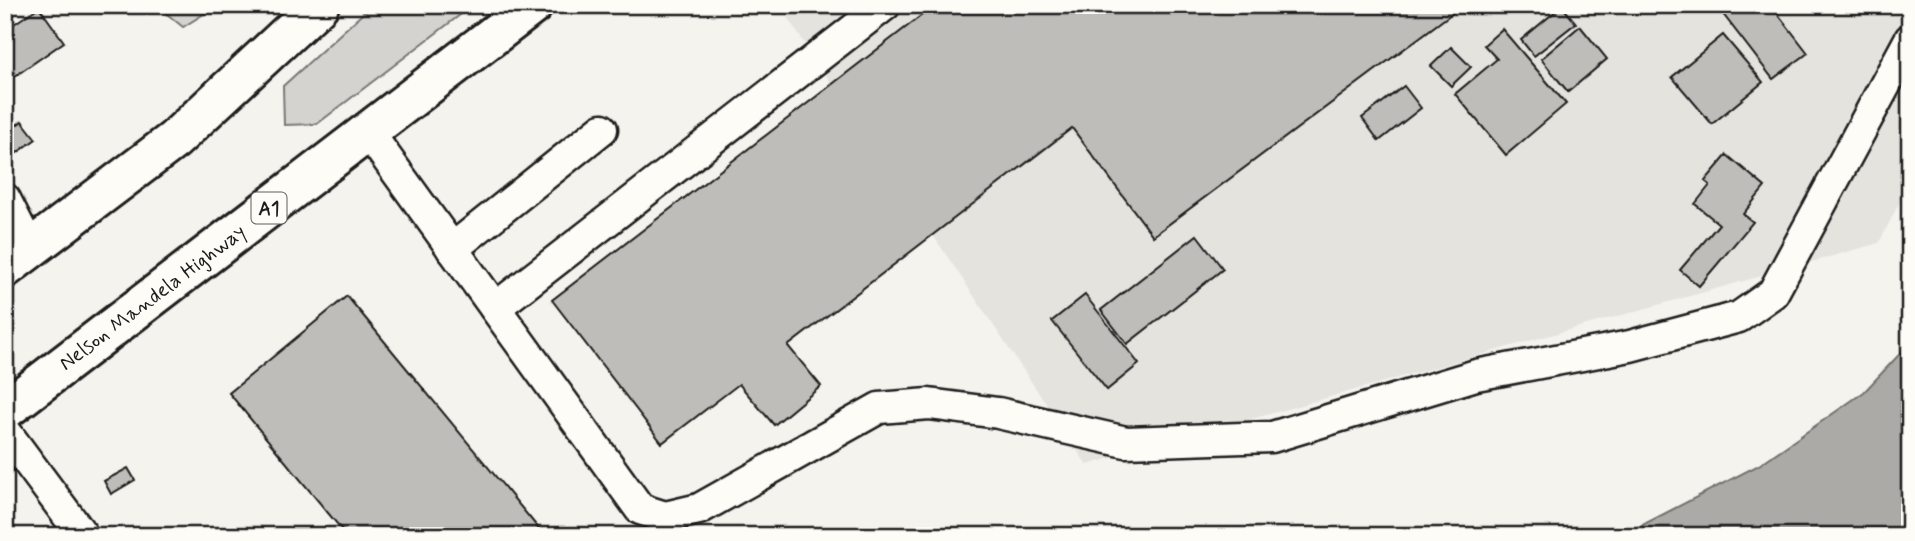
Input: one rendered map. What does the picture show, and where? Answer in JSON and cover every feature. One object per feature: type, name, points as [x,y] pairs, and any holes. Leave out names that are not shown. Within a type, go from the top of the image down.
[{"type":"highway","points":[[18,258],[174,140],[320,5]]},
{"type":"highway","name":"Nelson Mandela Highway","points":[[5,410],[533,5]]},
{"type":"street","points":[[495,308],[868,10]]},
{"type":"street","points":[[368,132],[640,509],[665,517],[699,509],[879,408],[929,404],[998,413],[1126,442],[1272,437],[1476,375],[1630,346],[1739,317],[1773,293],[1910,39]]},
{"type":"street","points":[[452,249],[602,129]]},
{"type":"street","points":[[5,200],[18,258]]},
{"type":"street","points":[[5,431],[83,536]]},
{"type":"shaded area","points":[[156,5],[218,5],[183,27]]},
{"type":"shaded area","points":[[372,5],[473,5],[317,124],[284,125],[283,86]]},
{"type":"shaded area","points":[[779,5],[1910,5],[1910,181],[1879,243],[1087,465]]},
{"type":"shaded area","points":[[1910,343],[1910,536],[1621,536],[1759,465],[1864,392]]},
{"type":"building","points":[[935,5],[1463,5],[1153,236],[1072,128],[788,346],[821,386],[774,425],[739,384],[662,443],[552,300]]},
{"type":"building","points":[[1724,5],[1771,5],[1808,53],[1773,79],[1719,9]]},
{"type":"building","points":[[1562,6],[1576,23],[1534,56],[1521,40]]},
{"type":"building","points":[[39,7],[64,42],[5,83],[5,30]]},
{"type":"building","points":[[1580,26],[1607,59],[1568,92],[1541,59]]},
{"type":"building","points":[[1502,29],[1566,104],[1506,155],[1455,94],[1497,59],[1484,45]]},
{"type":"building","points":[[1723,35],[1763,82],[1712,124],[1672,77]]},
{"type":"building","points":[[1451,47],[1471,67],[1451,86],[1431,66]]},
{"type":"building","points":[[1404,86],[1421,108],[1379,141],[1362,118]]},
{"type":"building","points":[[22,121],[36,139],[14,155],[5,143],[5,134]]},
{"type":"building","points":[[1727,155],[1765,187],[1743,214],[1753,222],[1699,286],[1680,270],[1719,224],[1695,204],[1710,185],[1705,181]]},
{"type":"building","points":[[1197,235],[1223,269],[1127,344],[1101,310]]},
{"type":"building","points":[[1085,295],[1139,364],[1107,390],[1052,321]]},
{"type":"building","points":[[347,296],[539,529],[531,536],[347,536],[229,393]]},
{"type":"building","points":[[128,468],[135,480],[111,494],[104,481]]}]
